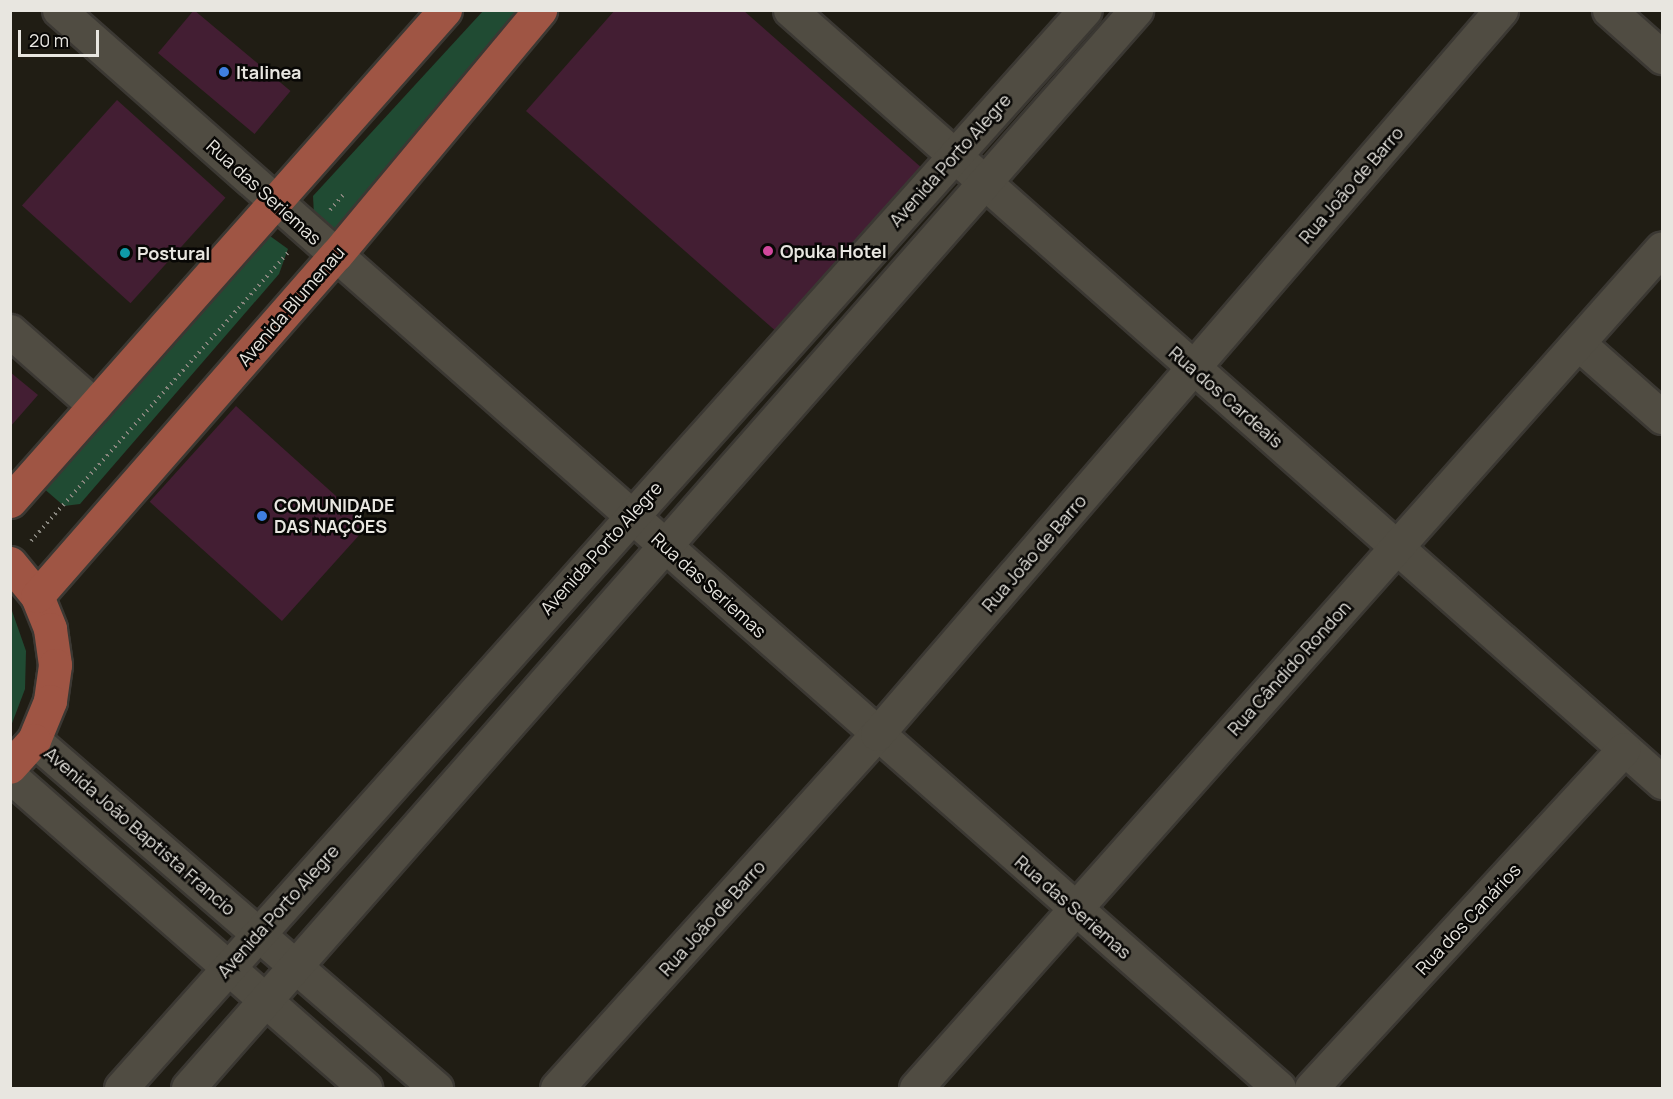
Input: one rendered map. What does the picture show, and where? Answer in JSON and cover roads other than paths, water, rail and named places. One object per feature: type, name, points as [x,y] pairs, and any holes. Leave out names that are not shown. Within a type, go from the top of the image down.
[{"type":"main road","name":"Avenida Blumenau","points":[[37,596],[336,255],[540,10]]},
{"type":"main road","points":[[10,501],[439,13]]},
{"type":"main road","points":[[10,766],[34,740],[50,701],[55,665],[50,629],[37,596],[11,563]]},
{"type":"street","name":"Rua das Seriemas","points":[[59,10],[1278,1089]]},
{"type":"street","name":"Rua dos Cardeais","points":[[790,10],[1662,782]]},
{"type":"street","name":"Avenida Porto Alegre","points":[[121,1089],[630,515],[1085,10]]},
{"type":"street","points":[[188,1089],[1136,10]]},
{"type":"street","name":"Rua João de Barro","points":[[557,1089],[878,734],[1501,10]]},
{"type":"street","points":[[1609,10],[1662,57]]},
{"type":"street","name":"Rua Cândido Rondon","points":[[916,1089],[1662,248]]},
{"type":"street","points":[[10,331],[95,406]]},
{"type":"street","points":[[1578,343],[1662,417]]},
{"type":"street","name":"Avenida João Baptista Francio","points":[[34,740],[259,932],[436,1089]]},
{"type":"street","name":"Rua dos Canários","points":[[1311,1089],[1624,749]]},
{"type":"street","points":[[10,776],[267,999],[365,1089]]},
{"type":"place","name":"Italinea","points":[[224,72]]},
{"type":"place","name":"Opuka Hotel","points":[[768,251]]},
{"type":"place","name":"Postural","points":[[125,253]]},
{"type":"place","name":"COMUNIDADE DAS NAÇÕES","points":[[262,516]]}]
